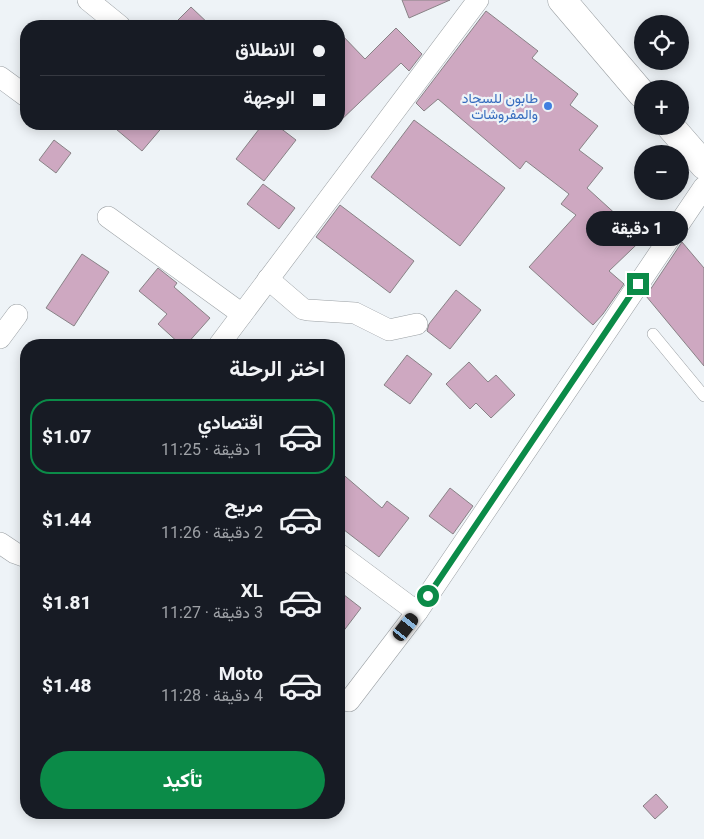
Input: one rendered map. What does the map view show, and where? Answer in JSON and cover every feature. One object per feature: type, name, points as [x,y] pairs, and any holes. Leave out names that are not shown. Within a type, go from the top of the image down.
[{"type":"main road","points":[[562,0],[634,85]]},
{"type":"main road","points":[[678,135],[704,165]]},
{"type":"street","points":[[88,0],[113,20]]},
{"type":"street","points":[[223,339],[478,0]]},
{"type":"street","points":[[0,78],[20,92]]},
{"type":"street","points":[[349,701],[417,612],[704,187]]},
{"type":"street","points":[[108,217],[242,314]]},
{"type":"street","points":[[268,279],[303,309],[355,313],[389,330],[417,324]]},
{"type":"street","points":[[0,338],[17,315]]},
{"type":"street","points":[[0,543],[20,555]]},
{"type":"street","points":[[345,558],[417,612]]},
{"type":"lane","points":[[653,334],[704,396]]},
{"type":"building","points":[[402,0],[450,0],[409,18]]},
{"type":"building","points":[[191,7],[205,20],[178,20]]},
{"type":"building","points":[[486,11],[538,51],[532,58],[578,94],[570,105],[598,126],[579,150],[603,168],[587,188],[631,228],[642,216],[655,227],[609,271],[624,284],[593,325],[529,267],[576,215],[561,204],[569,194],[526,161],[520,169],[438,99],[424,111],[416,103]]},
{"type":"building","points":[[396,28],[422,54],[409,71],[401,63],[345,116],[345,38],[365,59]]},
{"type":"building","points":[[414,120],[505,188],[460,246],[371,177]]},
{"type":"building","points":[[117,130],[160,130],[142,151]]},
{"type":"building","points":[[258,130],[283,130],[296,140],[264,181],[236,159]]},
{"type":"building","points":[[54,140],[71,153],[56,173],[39,160]]},
{"type":"building","points":[[263,184],[295,208],[279,229],[247,204]]},
{"type":"building","points":[[340,205],[414,261],[390,293],[316,237]]},
{"type":"building","points":[[682,242],[704,268],[704,366],[646,296]]},
{"type":"building","points":[[82,254],[109,272],[74,326],[46,308]]},
{"type":"building","points":[[158,268],[177,283],[174,287],[210,318],[191,339],[174,339],[158,324],[167,314],[139,291]]},
{"type":"building","points":[[456,290],[481,310],[450,349],[427,331],[429,324]]},
{"type":"building","points":[[407,355],[432,374],[410,404],[384,385]]},
{"type":"building","points":[[469,362],[488,382],[496,375],[515,395],[491,418],[476,403],[470,409],[446,384]]},
{"type":"building","points":[[345,476],[382,508],[387,501],[409,518],[379,557],[345,531]]},
{"type":"building","points":[[450,488],[473,506],[453,534],[429,516]]},
{"type":"building","points":[[345,596],[361,608],[345,629]]},
{"type":"building","points":[[656,794],[668,807],[655,819],[643,806]]},
{"type":"place","name":"طابون للسجاد والمفروشات","points":[[548,106]]},
{"type":"route","points":[[428,596],[638,284]]}]
